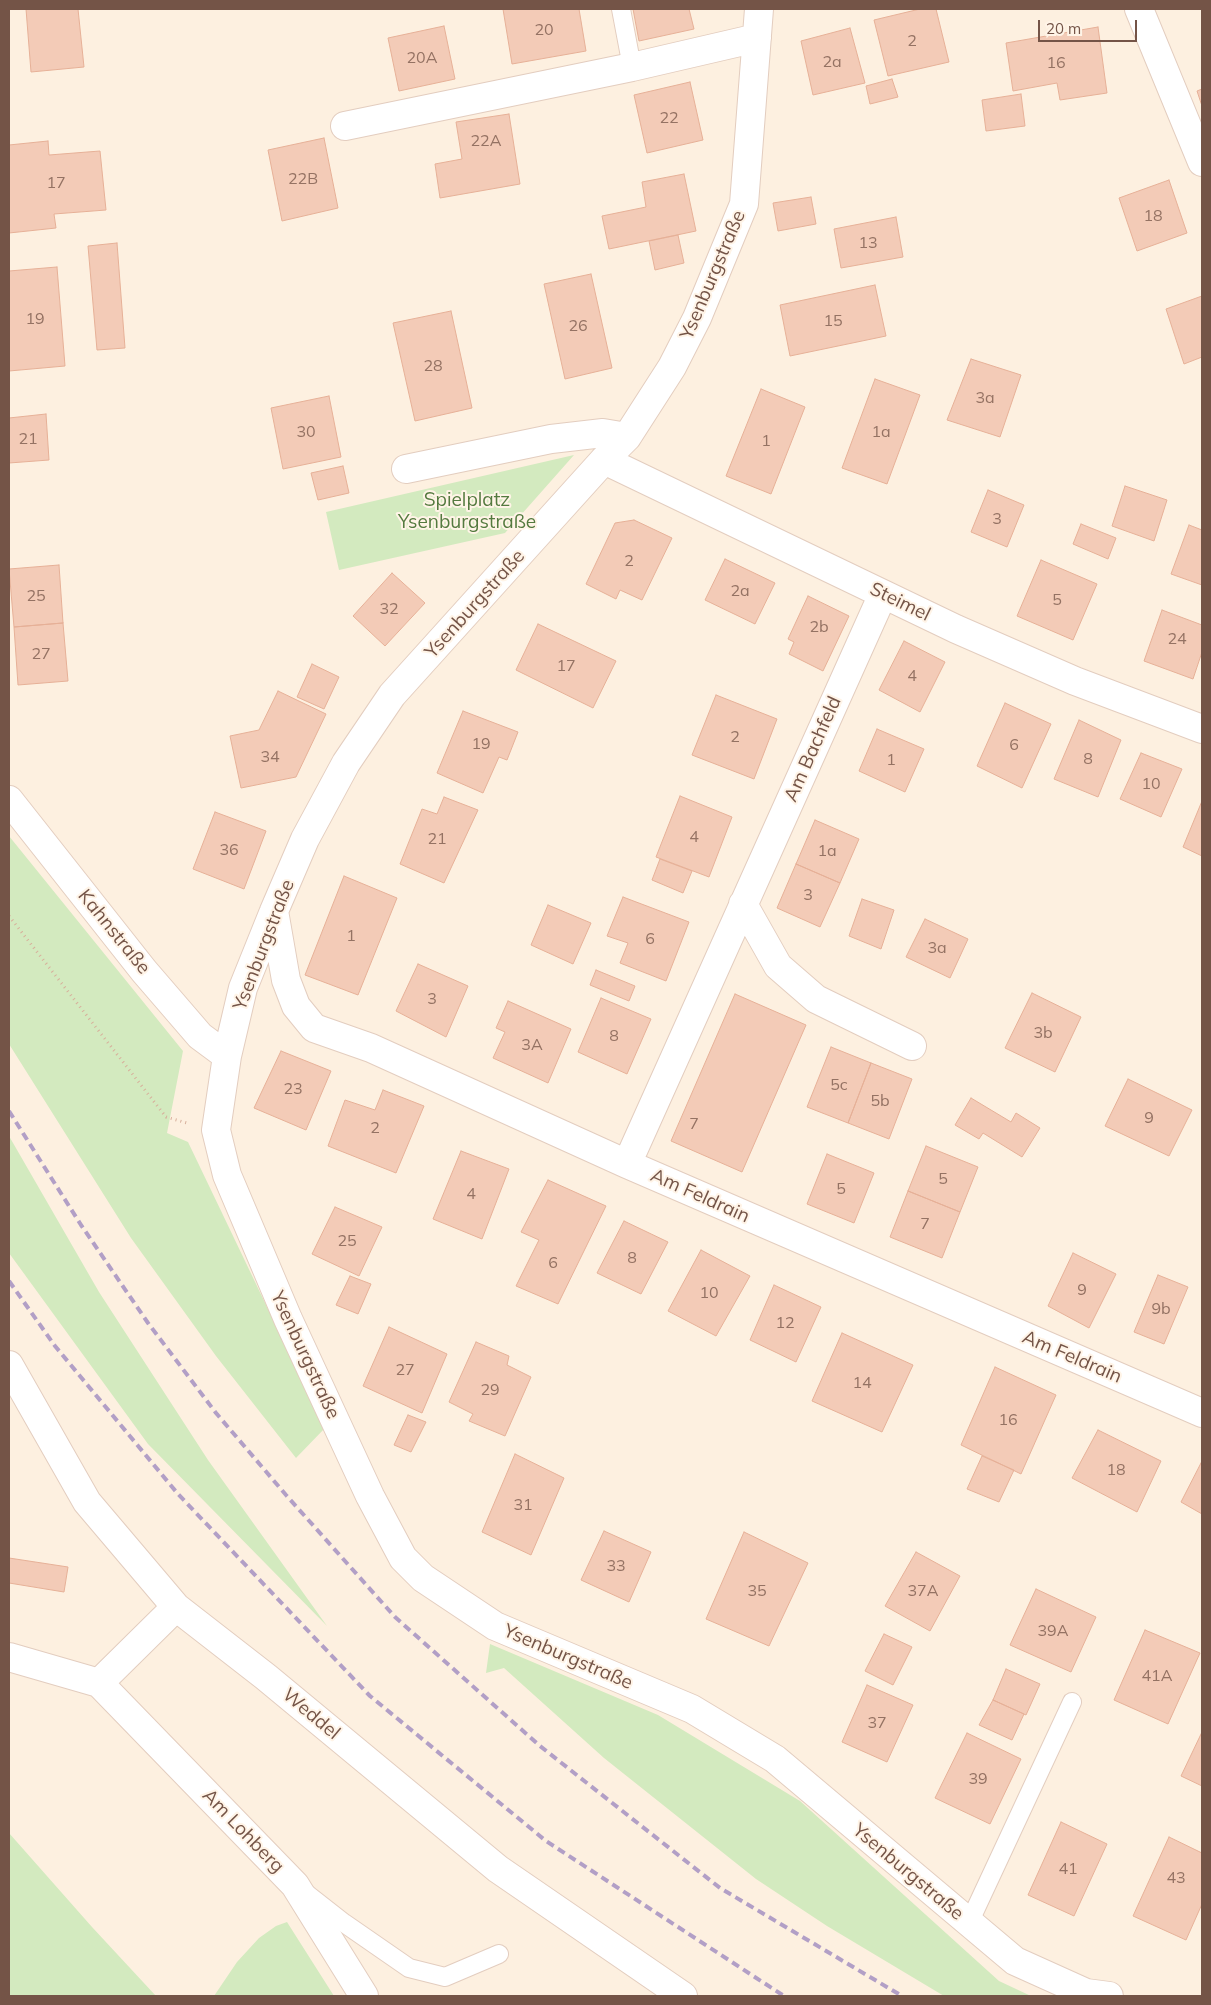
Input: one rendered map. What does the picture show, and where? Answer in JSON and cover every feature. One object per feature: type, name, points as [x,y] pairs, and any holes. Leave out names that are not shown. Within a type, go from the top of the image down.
[{"type":"street","name":"Ysenburgstraße","points":[[758,9],[744,204],[697,318],[672,367],[627,437],[604,460],[392,695],[346,763],[305,840],[243,988],[228,1056],[216,1130],[227,1175],[264,1266],[370,1496],[404,1558],[423,1578],[495,1626],[692,1709],[775,1759],[1014,1961],[1086,1993],[1109,1996]]},
{"type":"street","points":[[1139,9],[1202,162]]},
{"type":"street","points":[[345,126],[632,67],[757,38]]},
{"type":"street","points":[[406,469],[551,439],[603,432],[627,437]]},
{"type":"street","name":"Steimel","points":[[604,460],[956,629],[1066,677],[1202,729]]},
{"type":"street","name":"Am Bachfeld","points":[[627,1164],[883,594]]},
{"type":"street","name":"Kahnstraße","points":[[9,800],[144,971],[200,1036],[228,1056]]},
{"type":"street","points":[[743,904],[778,966],[816,999],[912,1046]]},
{"type":"street","name":"Am Feldrain","points":[[274,911],[286,980],[296,1006],[314,1028],[371,1048],[627,1164],[1202,1413]]},
{"type":"street","name":"Weddel","points":[[9,1365],[87,1502],[176,1607],[266,1676],[498,1869],[683,1996]]},
{"type":"street","points":[[9,1657],[99,1683],[176,1607]]},
{"type":"street","name":"Am Lohberg","points":[[99,1683],[295,1885],[364,1996]]},
{"type":"lane","points":[[621,9],[632,67]]},
{"type":"lane","points":[[969,1923],[1072,1702]]},
{"type":"lane","points":[[295,1885],[344,1923],[409,1968],[445,1977],[499,1954]]},
{"type":"path","points":[[9,916],[166,1117],[216,1130]]},
{"type":"green space","name":"Spielplatz Ysenburgstraße","points":[[574,455],[505,533],[339,570],[326,512]]},
{"type":"green space","points":[[9,836],[183,1051],[167,1133],[188,1142],[325,1428],[296,1458],[216,1356],[131,1238],[9,1044]]},
{"type":"green space","points":[[9,1136],[99,1292],[208,1460],[327,1626],[148,1444],[9,1253]]},
{"type":"green space","points":[[490,1644],[658,1715],[800,1801],[999,1981],[1031,1996],[944,1996],[827,1926],[756,1879],[604,1758],[504,1668],[486,1673]]},
{"type":"green space","points":[[9,1833],[92,1927],[156,1996],[9,1996]]},
{"type":"green space","points":[[287,1922],[334,1996],[214,1996],[237,1962],[259,1938],[276,1926]]},
{"type":"building","points":[[26,9],[78,9],[84,67],[31,72]]},
{"type":"building","points":[[503,9],[579,9],[586,51],[512,64]]},
{"type":"building","points":[[633,9],[689,9],[694,29],[639,41]]},
{"type":"building","points":[[920,9],[936,9],[949,62],[888,76],[874,20]]},
{"type":"building","points":[[444,26],[455,79],[399,91],[388,38]]},
{"type":"building","points":[[1098,27],[1107,93],[1060,100],[1057,83],[1013,91],[1006,43]]},
{"type":"building","points":[[850,28],[865,83],[813,95],[801,41]]},
{"type":"building","points":[[892,79],[898,97],[870,104],[866,86]]},
{"type":"building","points":[[690,82],[703,140],[647,153],[634,95]]},
{"type":"building","points":[[1202,89],[1202,106],[1197,91]]},
{"type":"building","points":[[1021,94],[1025,126],[986,131],[982,100]]},
{"type":"building","points":[[509,114],[520,184],[440,198],[435,164],[462,159],[456,122]]},
{"type":"building","points":[[324,138],[338,208],[282,221],[268,150]]},
{"type":"building","points":[[48,141],[49,155],[100,151],[106,210],[54,214],[56,228],[9,233],[9,145]]},
{"type":"building","points":[[684,174],[696,231],[609,249],[602,216],[646,207],[642,182]]},
{"type":"building","points":[[1169,180],[1187,233],[1137,251],[1119,198]]},
{"type":"building","points":[[811,197],[816,224],[778,231],[773,203]]},
{"type":"building","points":[[896,217],[903,257],[841,268],[834,229]]},
{"type":"building","points":[[678,235],[684,263],[655,270],[649,241]]},
{"type":"building","points":[[117,243],[125,348],[97,350],[88,246]]},
{"type":"building","points":[[57,267],[65,366],[9,371],[9,271]]},
{"type":"building","points":[[591,274],[612,368],[565,379],[544,284]]},
{"type":"building","points":[[875,285],[886,336],[790,356],[780,305]]},
{"type":"building","points":[[1202,296],[1202,357],[1184,364],[1166,309]]},
{"type":"building","points":[[451,311],[472,408],[415,421],[393,323]]},
{"type":"building","points":[[971,359],[1021,375],[1000,437],[947,420]]},
{"type":"building","points":[[875,379],[920,395],[887,484],[842,468]]},
{"type":"building","points":[[761,389],[805,407],[771,494],[726,476]]},
{"type":"building","points":[[329,396],[341,457],[283,469],[271,408]]},
{"type":"building","points":[[46,414],[49,460],[9,463],[9,418]]},
{"type":"building","points":[[343,466],[349,493],[318,500],[311,473]]},
{"type":"building","points":[[1125,486],[1167,500],[1154,541],[1112,526]]},
{"type":"building","points":[[988,490],[1024,505],[1007,547],[971,532]]},
{"type":"building","points":[[634,520],[672,538],[642,600],[620,590],[616,599],[586,584],[615,523]]},
{"type":"building","points":[[1081,524],[1116,538],[1108,559],[1073,544]]},
{"type":"building","points":[[1189,525],[1202,530],[1202,585],[1171,574]]},
{"type":"building","points":[[725,559],[775,583],[755,624],[705,600]]},
{"type":"building","points":[[1041,560],[1097,584],[1073,640],[1017,616]]},
{"type":"building","points":[[59,565],[63,623],[14,627],[9,569]]},
{"type":"building","points":[[392,573],[425,603],[385,646],[353,616]]},
{"type":"building","points":[[808,596],[849,616],[823,671],[789,654],[794,642],[788,639]]},
{"type":"building","points":[[1162,610],[1202,625],[1202,652],[1193,679],[1144,661]]},
{"type":"building","points":[[63,623],[68,681],[18,685],[14,627]]},
{"type":"building","points":[[538,624],[616,661],[593,708],[516,670]]},
{"type":"building","points":[[904,641],[945,662],[920,712],[879,690]]},
{"type":"building","points":[[312,664],[339,677],[324,709],[297,697]]},
{"type":"building","points":[[278,691],[326,714],[296,777],[241,788],[230,736],[259,730]]},
{"type":"building","points":[[716,695],[777,719],[754,779],[692,755]]},
{"type":"building","points":[[1005,703],[1051,724],[1022,788],[977,766]]},
{"type":"building","points":[[463,711],[518,732],[507,760],[499,757],[483,793],[437,773]]},
{"type":"building","points":[[1079,720],[1121,740],[1098,797],[1054,779]]},
{"type":"building","points":[[877,729],[924,749],[905,792],[859,771]]},
{"type":"building","points":[[1141,753],[1182,769],[1161,817],[1120,799]]},
{"type":"building","points":[[680,796],[732,817],[709,877],[656,857]]},
{"type":"building","points":[[444,797],[478,810],[444,883],[400,864],[422,809],[437,814]]},
{"type":"building","points":[[1202,801],[1202,856],[1183,847]]},
{"type":"building","points":[[215,812],[266,831],[244,889],[193,869]]},
{"type":"building","points":[[815,820],[859,839],[840,883],[796,864]]},
{"type":"building","points":[[660,859],[692,871],[683,893],[652,880]]},
{"type":"building","points":[[796,864],[840,883],[820,927],[777,908]]},
{"type":"building","points":[[344,876],[397,898],[358,995],[305,975]]},
{"type":"building","points":[[623,897],[689,922],[666,981],[620,963],[628,943],[607,936]]},
{"type":"building","points":[[862,899],[894,910],[881,949],[849,936]]},
{"type":"building","points":[[548,905],[591,923],[573,964],[531,945]]},
{"type":"building","points":[[925,919],[968,939],[950,978],[906,957]]},
{"type":"building","points":[[418,964],[468,986],[446,1037],[396,1011]]},
{"type":"building","points":[[596,970],[635,986],[629,1001],[590,985]]},
{"type":"building","points":[[1032,993],[1081,1017],[1055,1072],[1005,1048]]},
{"type":"building","points":[[735,994],[806,1025],[742,1172],[671,1141]]},
{"type":"building","points":[[601,998],[651,1019],[627,1074],[578,1052]]},
{"type":"building","points":[[508,1001],[571,1029],[548,1083],[493,1058],[505,1032],[496,1028]]},
{"type":"building","points":[[831,1047],[871,1063],[848,1123],[807,1107]]},
{"type":"building","points":[[281,1051],[331,1071],[306,1130],[254,1108]]},
{"type":"building","points":[[871,1063],[912,1079],[889,1139],[848,1123]]},
{"type":"building","points":[[1128,1079],[1192,1110],[1169,1156],[1105,1126]]},
{"type":"building","points":[[383,1090],[424,1106],[396,1173],[328,1146],[345,1100],[375,1110]]},
{"type":"building","points":[[971,1098],[1011,1122],[1016,1113],[1040,1128],[1022,1157],[983,1133],[979,1139],[955,1125]]},
{"type":"building","points":[[926,1146],[978,1167],[960,1212],[908,1191]]},
{"type":"building","points":[[461,1151],[509,1169],[482,1239],[433,1219]]},
{"type":"building","points":[[827,1154],[874,1173],[854,1223],[807,1204]]},
{"type":"building","points":[[548,1180],[606,1206],[558,1304],[516,1286],[539,1240],[521,1232]]},
{"type":"building","points":[[908,1191],[960,1212],[942,1258],[890,1237]]},
{"type":"building","points":[[335,1207],[382,1227],[359,1276],[312,1254]]},
{"type":"building","points":[[624,1221],[668,1242],[641,1294],[597,1273]]},
{"type":"building","points":[[701,1250],[750,1276],[716,1336],[668,1311]]},
{"type":"building","points":[[1073,1253],[1116,1274],[1089,1328],[1048,1306]]},
{"type":"building","points":[[1158,1275],[1188,1287],[1164,1344],[1134,1332]]},
{"type":"building","points":[[350,1276],[371,1284],[358,1314],[336,1305]]},
{"type":"building","points":[[774,1285],[821,1307],[796,1362],[750,1340]]},
{"type":"building","points":[[389,1327],[447,1354],[422,1413],[363,1386]]},
{"type":"building","points":[[842,1333],[913,1365],[882,1432],[812,1401]]},
{"type":"building","points":[[476,1342],[509,1356],[507,1365],[531,1377],[505,1436],[469,1421],[473,1414],[449,1402]]},
{"type":"building","points":[[995,1367],[1056,1395],[1021,1474],[961,1445]]},
{"type":"building","points":[[408,1415],[426,1422],[411,1452],[394,1445]]},
{"type":"building","points":[[1098,1430],[1161,1461],[1137,1512],[1072,1478]]},
{"type":"building","points":[[515,1454],[564,1478],[531,1555],[482,1532]]},
{"type":"building","points":[[982,1456],[1014,1470],[999,1502],[967,1489]]},
{"type":"building","points":[[1202,1463],[1202,1514],[1181,1502]]},
{"type":"building","points":[[604,1531],[651,1552],[629,1602],[581,1580]]},
{"type":"building","points":[[744,1532],[808,1563],[769,1646],[706,1619]]},
{"type":"building","points":[[916,1552],[960,1576],[930,1631],[885,1606]]},
{"type":"building","points":[[9,1558],[68,1567],[64,1592],[9,1583]]},
{"type":"building","points":[[1036,1589],[1096,1617],[1071,1672],[1010,1645]]},
{"type":"building","points":[[1145,1630],[1200,1653],[1168,1724],[1114,1700]]},
{"type":"building","points":[[884,1634],[912,1647],[893,1685],[865,1671]]},
{"type":"building","points":[[1006,1669],[1040,1684],[1026,1715],[993,1700]]},
{"type":"building","points":[[867,1685],[913,1705],[887,1762],[842,1742]]},
{"type":"building","points":[[993,1700],[1024,1714],[1012,1740],[979,1725]]},
{"type":"building","points":[[1202,1732],[1202,1786],[1181,1776]]},
{"type":"building","points":[[967,1733],[1021,1759],[990,1824],[935,1798]]},
{"type":"building","points":[[1061,1822],[1107,1844],[1074,1916],[1028,1895]]},
{"type":"building","points":[[1169,1837],[1202,1853],[1202,1904],[1186,1940],[1133,1916]]},
{"type":"railway","points":[[9,1111],[81,1225],[148,1323],[216,1413],[395,1617],[540,1746],[720,1888],[902,1996]]},
{"type":"railway","points":[[9,1281],[55,1346],[178,1494],[370,1696],[546,1841],[784,1996]]}]
